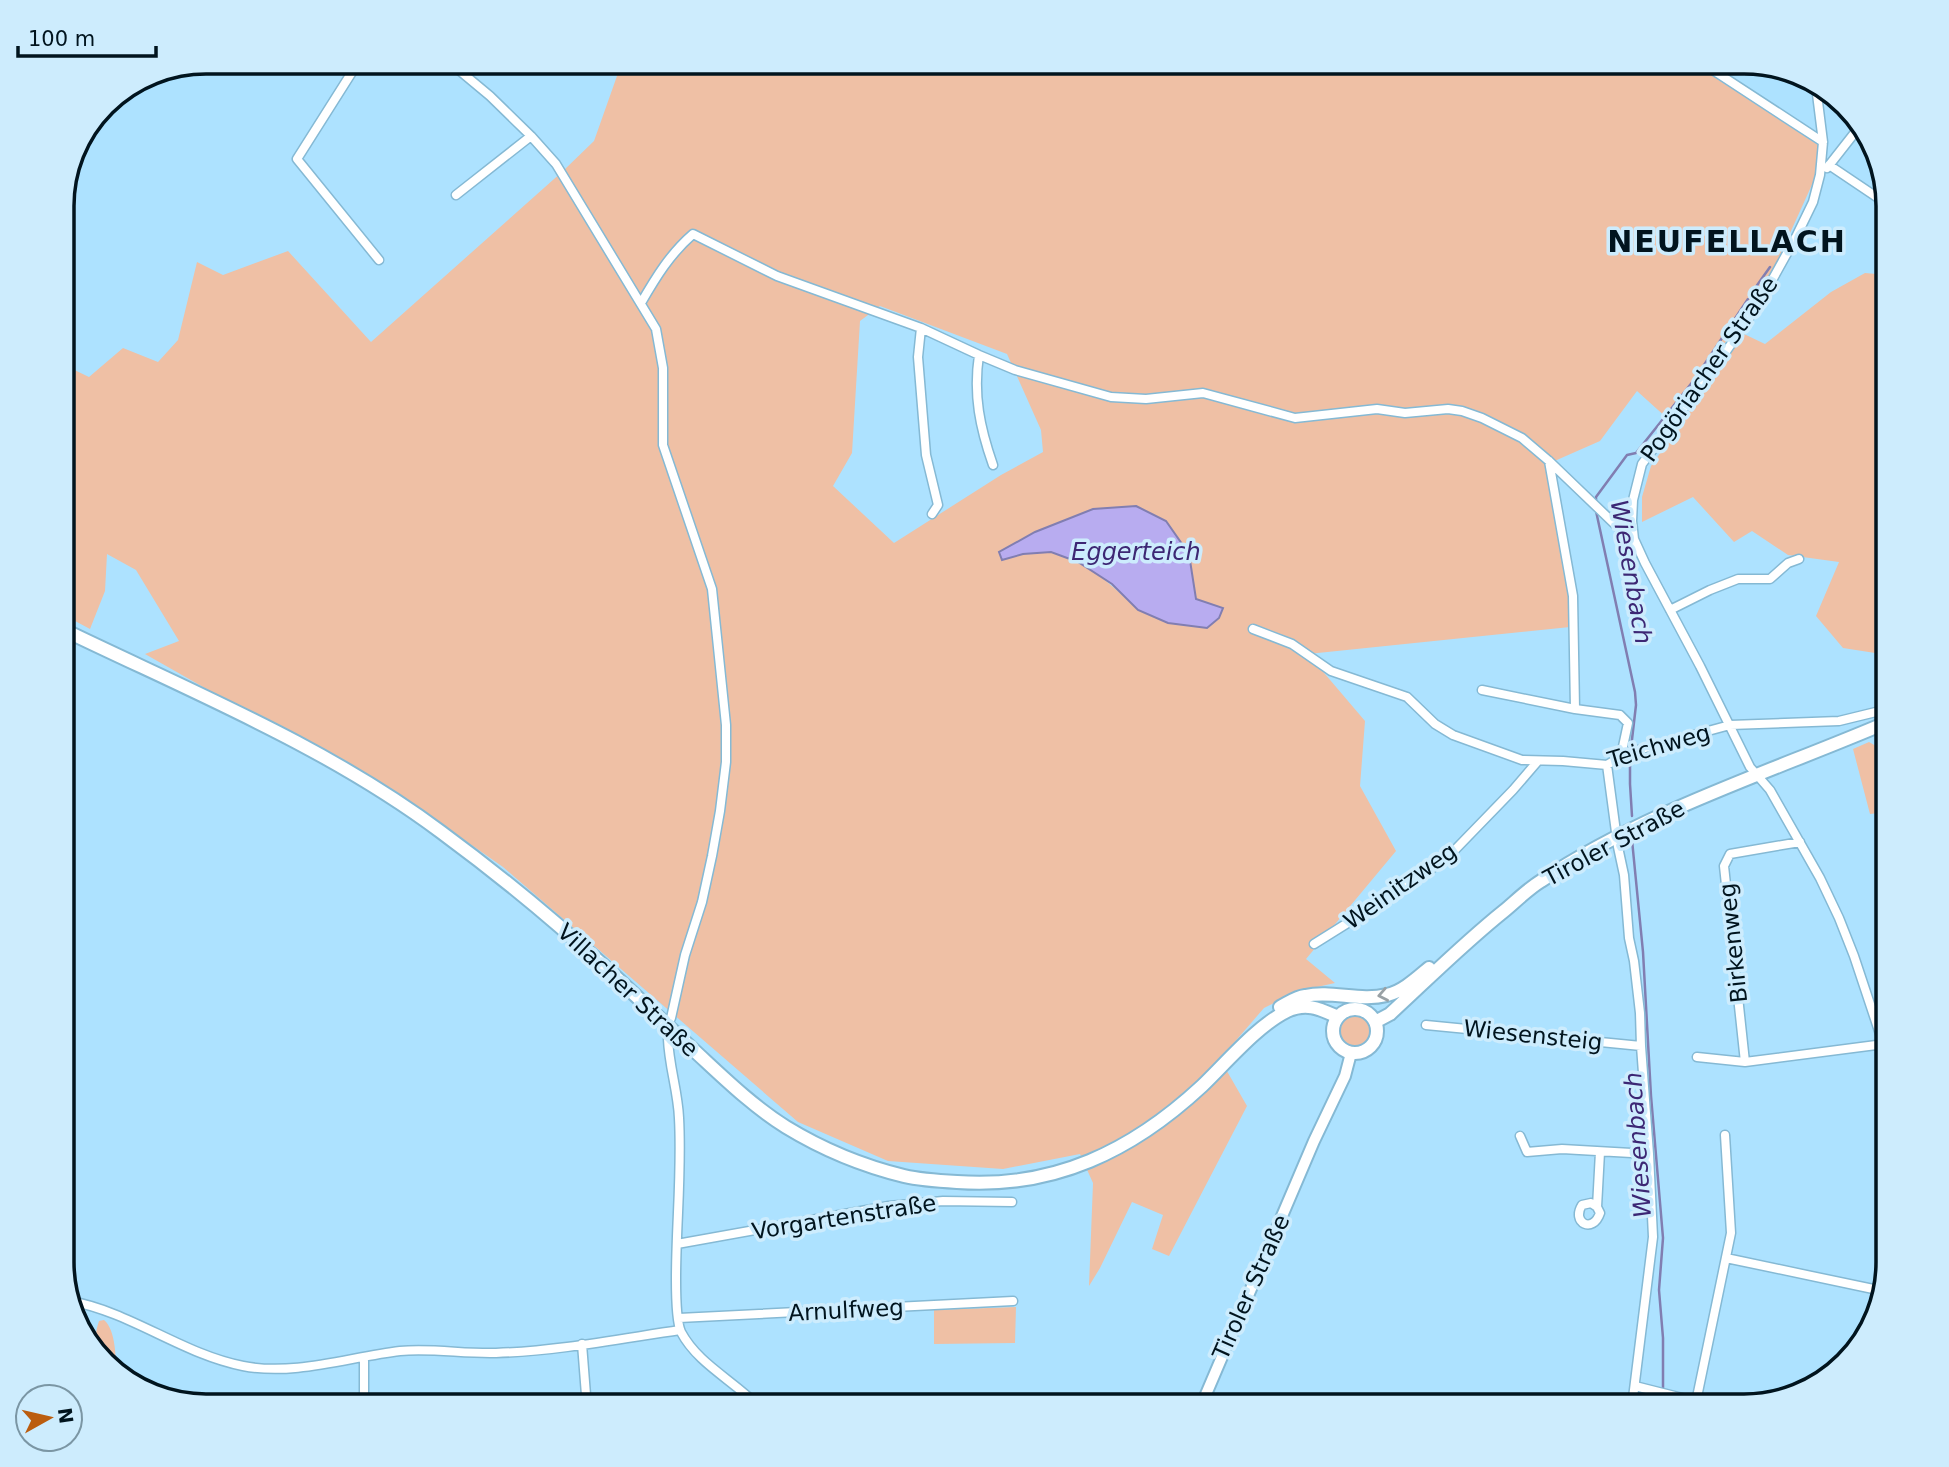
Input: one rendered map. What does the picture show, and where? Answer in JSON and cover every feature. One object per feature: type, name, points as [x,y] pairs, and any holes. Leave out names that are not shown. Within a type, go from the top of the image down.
[{"type":"main road","name":"Villacher Straße","points":[[74,635],[246,717],[323,757],[399,803],[469,853],[543,912],[757,1106],[783,1125],[837,1154],[907,1177],[938,1181],[989,1183],[1042,1177],[1102,1157],[1125,1145],[1177,1108],[1259,1031]]},
{"type":"main road","name":"Tiroler Straße","points":[[1375,1022],[1390,1014],[1468,940],[1539,882],[1617,836],[1684,805],[1876,727]]},
{"type":"main road","points":[[1338,1017],[1318,1008],[1303,1007],[1289,1011],[1259,1031],[1258,1023],[1269,1013],[1302,996],[1390,995],[1432,966],[1442,964]]},
{"type":"main road","points":[[1356,1009],[1368,1013],[1375,1022],[1377,1034],[1374,1043],[1365,1051],[1351,1053],[1339,1047],[1333,1029],[1343,1012],[1356,1009]]},
{"type":"main road","name":"Tiroler Straße","points":[[1206,1394],[1345,1076],[1351,1053]]},
{"type":"street","points":[[351,74],[297,159],[379,260]]},
{"type":"street","points":[[464,74],[490,96],[556,164],[656,329],[663,368],[663,445],[712,589],[726,725],[726,762],[714,845],[702,902],[685,955],[671,1018]]},
{"type":"street","points":[[1719,74],[1823,142]]},
{"type":"street","name":"Pogöriacher Straße","points":[[1817,96],[1823,142],[1820,176],[1813,202],[1760,302],[1642,464],[1633,500],[1632,522],[1634,539],[1750,767],[1769,790],[1820,878],[1854,956],[1876,1021]]},
{"type":"street","points":[[1820,176],[1854,134]]},
{"type":"street","points":[[456,195],[531,136]]},
{"type":"street","points":[[1829,165],[1875,195]]},
{"type":"street","points":[[641,303],[662,266],[693,234],[777,276],[921,328],[1015,370],[1111,397],[1146,399],[1203,393],[1295,418],[1377,409],[1405,413],[1448,409],[1462,411],[1522,438],[1623,532],[1634,539]]},
{"type":"street","points":[[921,328],[918,357],[926,454],[938,505],[932,514]]},
{"type":"street","points":[[979,355],[975,379],[982,431],[993,465]]},
{"type":"street","points":[[1549,461],[1573,596],[1575,709]]},
{"type":"street","points":[[1670,610],[1738,579],[1770,579],[1788,563],[1799,559]]},
{"type":"street","name":"Teichweg","points":[[1253,629],[1292,644],[1331,671],[1407,697],[1435,724],[1453,736],[1522,760],[1607,765],[1628,754],[1730,725],[1839,721],[1876,712]]},
{"type":"street","points":[[1482,690],[1619,715],[1628,723],[1628,754]]},
{"type":"street","name":"Weinitzweg","points":[[1314,944],[1448,857],[1538,761]]},
{"type":"street","points":[[1607,765],[1624,875],[1629,939],[1640,1013],[1653,1237],[1634,1394]]},
{"type":"street","name":"Birkenweg","points":[[1745,1062],[1724,866],[1730,854],[1800,842]]},
{"type":"street","name":"Wiesensteig","points":[[1426,1025],[1640,1046]]},
{"type":"street","points":[[668,1039],[679,1115],[676,1283],[680,1330],[699,1357],[746,1394]]},
{"type":"street","points":[[1697,1057],[1745,1062],[1876,1045]]},
{"type":"street","points":[[1698,1394],[1731,1233],[1725,1135]]},
{"type":"street","points":[[1520,1136],[1527,1152],[1562,1149],[1649,1154]]},
{"type":"street","points":[[1597,1207],[1600,1152]]},
{"type":"street","name":"Vorgartenstraße","points":[[677,1244],[889,1206],[943,1201],[1013,1202]]},
{"type":"street","points":[[1726,1258],[1872,1289]]},
{"type":"street","name":"Arnulfweg","points":[[679,1318],[1013,1301]]},
{"type":"street","points":[[81,1303],[93,1305],[198,1352],[241,1366],[266,1369],[294,1368],[402,1351],[497,1353],[680,1330]]},
{"type":"street","points":[[582,1344],[586,1394]]},
{"type":"street","points":[[364,1394],[365,1357]]},
{"type":"street","points":[[1635,1386],[1669,1394]]},
{"type":"shaded area","points":[[617,74],[1710,74],[1818,145],[1820,167],[1771,275],[1754,304],[1668,419],[1637,391],[1600,441],[1550,463],[1572,597],[1570,627],[1308,654],[1365,721],[1360,786],[1396,851],[1306,959],[1335,983],[1299,991],[1264,1008],[1220,1059],[1247,1106],[1169,1256],[1152,1249],[1163,1215],[1132,1202],[1089,1286],[1093,1183],[1080,1154],[1003,1169],[888,1161],[798,1122],[503,867],[430,816],[145,654],[179,641],[136,570],[107,554],[105,591],[90,629],[74,620],[74,370],[89,377],[123,348],[158,362],[178,340],[197,262],[223,275],[288,251],[371,342],[594,141]],"holes":[[[880,306],[1007,354],[1041,430],[1043,452],[1001,475],[894,543],[833,486],[852,453],[860,321]],[[1093,509],[1196,599],[1222,608],[1138,610],[1098,575],[1064,555],[1040,551],[1002,560],[999,552],[1035,532]]]},
{"type":"shaded area","points":[[1865,273],[1876,274],[1876,653],[1843,648],[1816,616],[1839,562],[1788,555],[1752,531],[1734,542],[1693,497],[1642,522],[1642,497],[1651,466],[1744,334],[1765,344],[1831,292]]},
{"type":"shaded area","points":[[1869,742],[1876,746],[1876,813],[1870,814],[1853,749]]},
{"type":"shaded area","points":[[1355,1013],[1368,1018],[1373,1031],[1368,1044],[1355,1049],[1342,1044],[1337,1031],[1342,1018]]},
{"type":"shaded area","points":[[1016,1307],[1015,1343],[934,1344],[934,1310]]},
{"type":"shaded area","points":[[104,1320],[111,1331],[115,1358],[96,1335],[99,1321]]},
{"type":"water","name":"Eggerteich","points":[[1136,506],[1166,521],[1189,554],[1196,599],[1223,608],[1219,618],[1207,628],[1168,623],[1138,610],[1112,584],[1078,562],[1051,552],[1023,554],[1002,560],[999,552],[1035,532],[1093,509]]},
{"type":"waterway","name":"Wiesenbach","points":[[1753,291],[1770,267]]},
{"type":"waterway","name":"Wiesenbach","points":[[1596,504],[1596,497],[1627,455],[1636,453],[1694,380],[1748,299]]},
{"type":"waterway","name":"Wiesenbach","points":[[1596,511],[1635,692],[1631,748]]},
{"type":"waterway","name":"Wiesenbach","points":[[1630,755],[1632,816]]},
{"type":"waterway","name":"Wiesenbach","points":[[1632,840],[1643,952],[1663,1238],[1659,1290],[1663,1338],[1663,1394]]},
{"type":"district","name":"NEUFELLACH","points":[[1727,241]]}]
